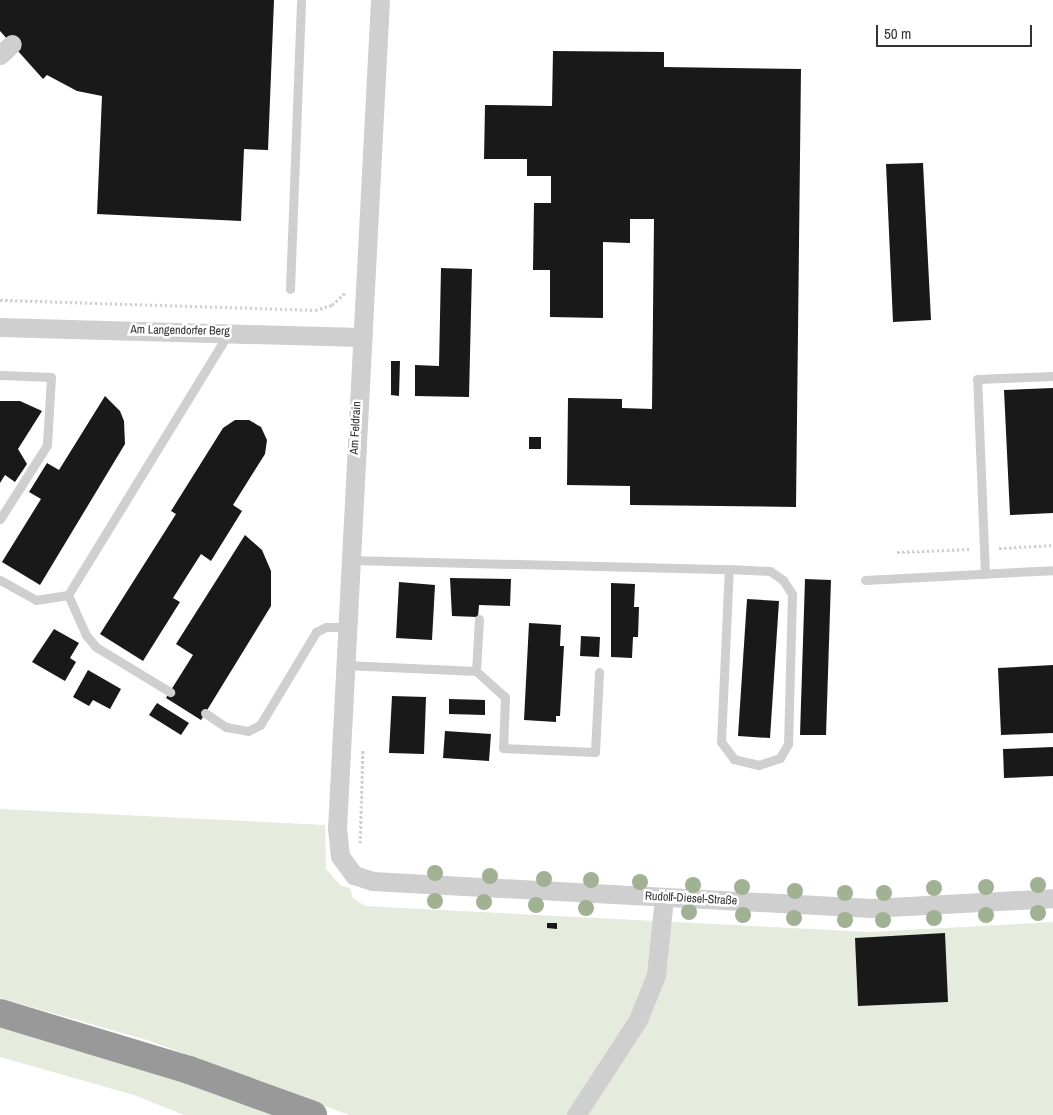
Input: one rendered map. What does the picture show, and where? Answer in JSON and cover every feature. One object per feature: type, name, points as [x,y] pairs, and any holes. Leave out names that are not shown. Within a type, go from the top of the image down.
[{"type":"highway","points":[[0,1012],[189,1070],[313,1115]]},
{"type":"street","name":"Am Feldrain","points":[[340,856],[337,828],[344,665],[360,336],[380,0]]},
{"type":"street","name":"Am Langendorfer Berg","points":[[0,327],[360,336]]},
{"type":"street","name":"Rudolf-Diesel-Straße","points":[[340,856],[354,875],[372,881],[872,908],[1053,898]]},
{"type":"street","points":[[576,1115],[638,1020],[656,976],[664,898]]},
{"type":"lane","points":[[290,289],[301,0]]},
{"type":"lane","points":[[0,580],[36,600],[68,595],[230,332]]},
{"type":"lane","points":[[0,375],[51,377],[47,444],[0,519]]},
{"type":"lane","points":[[985,574],[977,379],[1053,376]]},
{"type":"lane","points":[[350,560],[729,569],[770,571],[783,580],[792,594],[788,744],[780,758],[759,765],[734,759],[721,742],[729,569]]},
{"type":"lane","points":[[865,580],[1053,570]]},
{"type":"lane","points":[[68,595],[96,647],[170,692]]},
{"type":"lane","points":[[476,671],[479,619]]},
{"type":"lane","points":[[205,714],[226,727],[248,731],[260,725],[316,632],[326,627],[347,627]]},
{"type":"lane","points":[[344,665],[476,671],[505,697],[504,748],[595,752],[599,672]]},
{"type":"path","points":[[0,300],[315,310],[332,305],[345,293],[348,285]]},
{"type":"shaded area","points":[[0,809],[325,825],[326,869],[341,886],[350,888],[353,898],[365,906],[869,932],[1053,922],[1053,1115],[349,1115],[147,1040],[0,998]]},
{"type":"shaded area","points":[[0,1023],[285,1115],[184,1115],[134,1095],[0,1057]]},
{"type":"building","points":[[0,0],[274,0],[268,150],[244,149],[241,221],[97,214],[102,96],[77,91],[47,75],[43,79],[0,31]]},
{"type":"building","points":[[553,51],[664,52],[664,67],[801,69],[796,507],[630,505],[630,486],[567,485],[568,398],[622,399],[622,408],[652,409],[654,219],[630,219],[630,243],[603,242],[603,318],[550,317],[550,270],[533,270],[534,203],[551,203],[551,176],[527,176],[527,159],[484,159],[485,105],[552,106]]},
{"type":"building","points":[[923,163],[931,320],[893,322],[886,164]]},
{"type":"building","points":[[441,268],[472,269],[469,397],[415,396],[415,365],[439,366]]},
{"type":"building","points":[[391,361],[400,361],[399,396],[391,395]]},
{"type":"building","points":[[1053,388],[1053,513],[1010,515],[1004,390]]},
{"type":"building","points":[[105,396],[120,411],[124,421],[125,444],[40,585],[2,562],[41,499],[29,492],[47,463],[59,470]]},
{"type":"building","points":[[0,401],[20,401],[42,411],[18,449],[27,464],[15,482],[5,475],[0,483]]},
{"type":"building","points":[[235,420],[249,420],[261,427],[267,440],[265,454],[233,505],[242,511],[211,561],[201,554],[173,598],[180,602],[143,661],[100,634],[176,514],[171,511],[223,428]]},
{"type":"building","points":[[529,437],[541,437],[541,449],[529,449]]},
{"type":"building","points":[[245,535],[262,550],[271,571],[271,606],[201,720],[166,698],[193,655],[176,644]]},
{"type":"building","points":[[450,578],[511,579],[510,606],[479,605],[478,617],[452,616]]},
{"type":"building","points":[[805,579],[831,580],[826,735],[800,735]]},
{"type":"building","points":[[399,582],[435,585],[432,640],[396,638]]},
{"type":"building","points":[[611,583],[635,584],[634,607],[639,607],[638,637],[633,637],[632,658],[611,657]]},
{"type":"building","points":[[747,599],[779,601],[770,738],[738,736]]},
{"type":"building","points":[[529,623],[561,625],[560,646],[564,646],[560,716],[556,716],[556,722],[524,720]]},
{"type":"building","points":[[54,629],[79,643],[70,658],[76,662],[65,681],[32,662]]},
{"type":"building","points":[[581,636],[600,637],[599,657],[580,656]]},
{"type":"building","points":[[1053,665],[1053,733],[1001,735],[998,668]]},
{"type":"building","points":[[88,670],[121,689],[110,709],[93,700],[89,706],[73,697]]},
{"type":"building","points":[[392,696],[426,697],[424,754],[389,753]]},
{"type":"building","points":[[449,699],[485,700],[485,715],[449,714]]},
{"type":"building","points":[[157,703],[189,723],[181,735],[149,715]]},
{"type":"building","points":[[445,731],[491,734],[489,761],[443,758]]},
{"type":"building","points":[[1053,747],[1053,776],[1004,778],[1003,749]]},
{"type":"building","points":[[547,923],[557,923],[557,929],[547,928]]},
{"type":"building","points":[[945,933],[948,1002],[858,1006],[855,938]]}]
